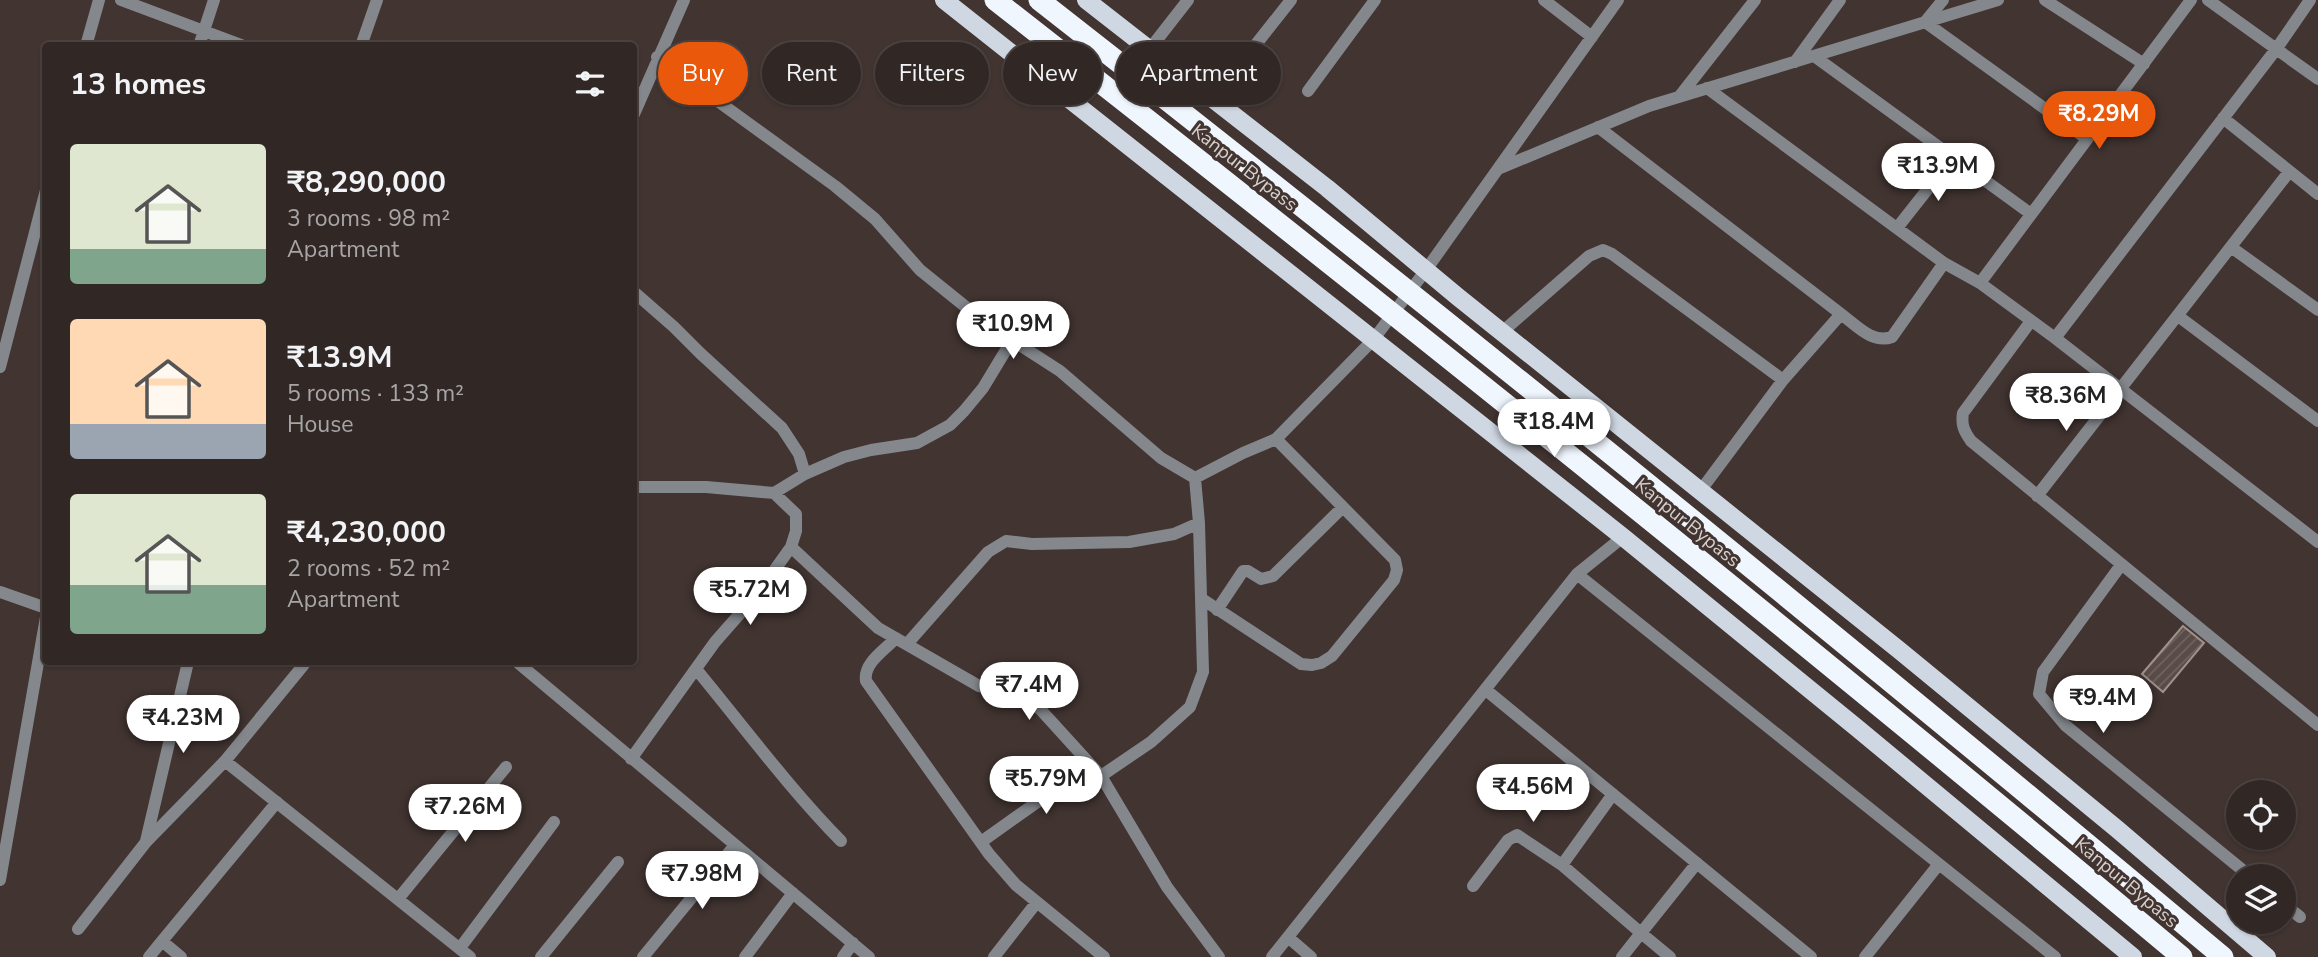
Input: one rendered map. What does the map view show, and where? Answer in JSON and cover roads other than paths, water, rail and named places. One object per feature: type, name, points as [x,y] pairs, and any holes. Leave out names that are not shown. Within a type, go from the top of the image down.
[{"type":"highway","name":"Kanpur Bypass","points":[[995,0],[1472,376],[2007,811],[2182,957]]},
{"type":"highway","name":"Kanpur Bypass","points":[[1039,0],[1244,160],[1976,750],[2222,957]]},
{"type":"main road","points":[[944,0],[1623,537],[2133,957]]},
{"type":"main road","points":[[1086,0],[1139,42]]},
{"type":"main road","points":[[1219,105],[1327,188],[1701,490],[2107,820],[2267,957]]},
{"type":"street","points":[[87,42],[99,0]]},
{"type":"street","points":[[121,0],[235,42]]},
{"type":"street","points":[[200,42],[214,0]]},
{"type":"street","points":[[362,42],[377,0]]},
{"type":"street","points":[[637,107],[684,0]]},
{"type":"street","points":[[1155,42],[1188,0]]},
{"type":"street","points":[[1258,42],[1291,0]]},
{"type":"street","points":[[1308,91],[1375,0]]},
{"type":"street","points":[[1544,0],[1592,37]]},
{"type":"street","points":[[1195,478],[1276,439],[1373,340],[1618,0]]},
{"type":"street","points":[[1678,97],[1755,0]]},
{"type":"street","points":[[1794,62],[1840,0]]},
{"type":"street","points":[[1925,22],[1943,0]]},
{"type":"street","points":[[1498,169],[1649,106],[1998,0]]},
{"type":"street","points":[[2045,0],[2144,64]]},
{"type":"street","points":[[1980,283],[2192,0]]},
{"type":"street","points":[[2208,0],[2318,79]]},
{"type":"street","points":[[2055,338],[2277,48],[2310,0]]},
{"type":"street","points":[[1925,22],[2087,139]]},
{"type":"street","points":[[1814,56],[2031,214]]},
{"type":"street","points":[[657,57],[835,186],[875,219],[920,270],[987,324],[1060,371],[1161,458],[1195,478]]},
{"type":"street","points":[[1707,88],[1944,263],[1980,283],[2055,338],[2120,391],[2316,536]]},
{"type":"street","points":[[2223,118],[2318,194]]},
{"type":"street","points":[[1598,127],[1872,338],[1883,340],[1892,337],[1944,263]]},
{"type":"street","points":[[1897,228],[1953,157]]},
{"type":"street","points":[[2037,496],[2289,172]]},
{"type":"street","points":[[0,367],[42,205]]},
{"type":"street","points":[[2231,247],[2318,310]]},
{"type":"street","points":[[1502,332],[1589,256],[1603,250],[1783,380]]},
{"type":"street","points":[[637,295],[782,428],[799,454],[805,474]]},
{"type":"street","points":[[1701,490],[1783,380],[1841,314]]},
{"type":"street","points":[[2178,316],[2318,421]]},
{"type":"street","points":[[2031,321],[1963,413],[1964,431],[2037,496],[2318,725]]},
{"type":"street","points":[[774,494],[805,474],[845,457],[917,443],[950,425],[983,388],[1012,340]]},
{"type":"street","points":[[1202,599],[1301,664],[1321,663],[1332,656],[1394,580],[1397,570],[1395,560],[1276,439]]},
{"type":"street","points":[[1101,776],[1151,742],[1190,707],[1203,672],[1199,523],[1195,478]]},
{"type":"street","points":[[631,759],[696,669],[758,593],[791,547],[796,531],[796,514],[774,494],[706,487],[637,488]]},
{"type":"street","points":[[1217,610],[1243,571],[1261,579],[1273,576],[1342,508]]},
{"type":"street","points":[[1104,957],[1016,885],[981,842],[866,681],[865,674],[868,667],[901,641],[988,552],[1006,541],[1032,544],[1129,542],[1174,534],[1199,523]]},
{"type":"street","points":[[1272,957],[1577,575],[1623,537]]},
{"type":"street","points":[[791,547],[878,628],[979,686],[1006,691],[1024,698],[1040,709],[1101,776],[1167,887],[1219,957]]},
{"type":"street","points":[[2121,565],[2043,672],[2039,694],[2065,725],[2235,864]]},
{"type":"street","points":[[1577,575],[2055,957]]},
{"type":"street","points":[[0,592],[42,607]]},
{"type":"street","points":[[0,880],[42,640]]},
{"type":"street","points":[[146,842],[187,665]]},
{"type":"street","points":[[78,929],[146,842],[225,761],[304,665]]},
{"type":"street","points":[[521,665],[869,957]]},
{"type":"street","points":[[696,669],[780,773],[841,841]]},
{"type":"street","points":[[1486,690],[1811,957]]},
{"type":"street","points":[[981,842],[1050,793],[1085,759]]},
{"type":"street","points":[[225,761],[470,957]]},
{"type":"street","points":[[398,899],[506,767]]},
{"type":"street","points":[[1562,865],[1613,794]]},
{"type":"street","points":[[149,957],[277,802]]},
{"type":"street","points":[[460,948],[554,822]]},
{"type":"street","points":[[1473,886],[1508,840],[1517,835],[1562,865],[1670,957]]},
{"type":"street","points":[[643,957],[735,845]]},
{"type":"street","points":[[541,957],[618,862]]},
{"type":"street","points":[[1622,957],[1697,863]]},
{"type":"street","points":[[1865,957],[1940,864]]},
{"type":"street","points":[[745,957],[793,893]]},
{"type":"street","points":[[994,957],[1037,902]]},
{"type":"street","points":[[2296,914],[2300,917]]},
{"type":"street","points":[[1289,938],[1311,957]]},
{"type":"street","points":[[162,941],[181,957]]},
{"type":"street","points":[[843,957],[853,943]]}]
